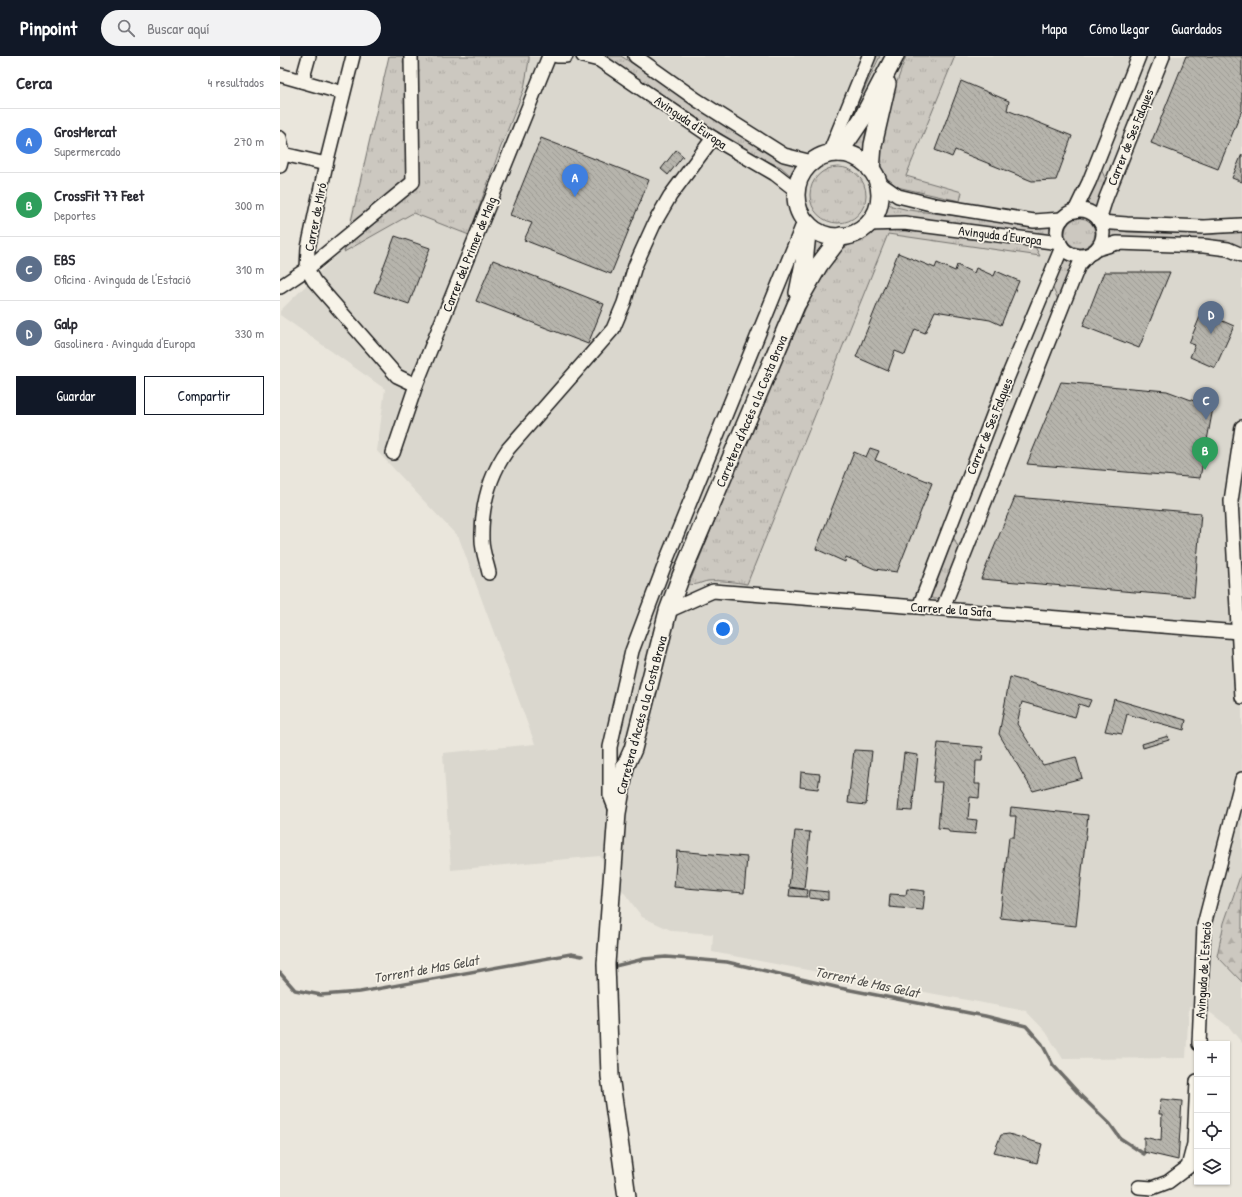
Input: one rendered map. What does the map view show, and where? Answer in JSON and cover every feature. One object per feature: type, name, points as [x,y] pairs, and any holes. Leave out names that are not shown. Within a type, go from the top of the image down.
[{"type":"main road","points":[[893,59],[873,145],[875,176],[880,195],[878,204],[868,224],[857,232],[841,236],[821,233],[806,222],[797,204],[796,191],[801,175],[812,162],[834,153],[862,119],[893,59]]},
{"type":"main road","points":[[834,153],[857,157],[875,176]]},
{"type":"main road","name":"Carretera d'Accés a la Costa Brava","points":[[796,305],[804,263],[806,222]]},
{"type":"main road","name":"Carretera d'Accés a la Costa Brava","points":[[626,1189],[610,1076],[606,964],[617,813],[625,767],[633,748],[668,611],[681,576],[796,305],[819,265],[841,236]]},
{"type":"street","points":[[302,81],[309,56]]},
{"type":"street","name":"Carrer de Miró","points":[[353,56],[326,164],[308,248],[307,269],[314,281],[397,376],[416,385]]},
{"type":"street","points":[[280,287],[307,269],[412,182],[411,56]]},
{"type":"street","name":"Carrer del Primer de Maig","points":[[393,453],[416,385],[549,56]]},
{"type":"street","points":[[557,56],[566,56]]},
{"type":"street","name":"Avinguda d'Europa","points":[[583,56],[599,60],[713,138],[775,174],[796,191]]},
{"type":"street","name":"Avinguda d'Europa","points":[[635,56],[697,100],[784,155],[812,162]]},
{"type":"street","points":[[834,153],[869,56]]},
{"type":"street","name":"Carrer de Ses Falques","points":[[1075,211],[1089,182],[1139,56]]},
{"type":"street","name":"Carrer de Ses Falques","points":[[1100,221],[1105,202],[1163,56]]},
{"type":"street","points":[[280,75],[343,93]]},
{"type":"street","points":[[280,138],[282,160],[326,164]]},
{"type":"street","points":[[489,574],[482,541],[485,499],[498,464],[508,449],[613,329],[624,303],[635,266],[655,222],[670,196],[713,138]]},
{"type":"street","name":"Avinguda d'Europa","points":[[875,176],[898,196],[935,205],[1034,220],[1062,219]]},
{"type":"street","points":[[1105,202],[1127,224]]},
{"type":"street","points":[[1239,255],[1204,246],[1117,243],[1079,256],[1070,253],[1061,245],[1058,233],[1062,219],[1075,211],[1088,212],[1100,221],[1127,224],[1204,227],[1242,225]]},
{"type":"street","points":[[1092,252],[1102,241],[1103,236],[1100,221]]},
{"type":"street","points":[[617,813],[610,795],[610,747],[632,651],[668,556],[806,222]]},
{"type":"street","name":"Avinguda d'Europa","points":[[868,224],[904,223],[1061,245]]},
{"type":"street","points":[[1033,240],[1050,250],[1055,263]]},
{"type":"street","name":"Carrer de Ses Falques","points":[[919,606],[1061,245]]},
{"type":"street","name":"Carrer de Ses Falques","points":[[944,608],[1079,265],[1092,252]]},
{"type":"street","points":[[1242,427],[1231,501],[1242,697]]},
{"type":"street","name":"Carrer de la Safa","points":[[668,611],[713,591],[1239,632]]},
{"type":"street","points":[[610,747],[618,752],[633,748]]},
{"type":"street","name":"Avinguda de l'Estació","points":[[1199,1041],[1204,925],[1242,780]]},
{"type":"street","points":[[1139,1187],[1152,1188],[1168,1182],[1188,1167],[1194,1144],[1195,1113]]},
{"type":"shaded area","points":[[389,56],[1242,56],[1242,871],[1224,923],[1217,956],[1242,982],[1242,1043],[1229,1027],[1207,1010],[1189,1006],[1186,1058],[1063,1059],[1046,1032],[1026,1011],[712,952],[713,934],[673,931],[642,917],[606,868],[600,856],[451,870],[443,753],[535,744],[459,538],[377,451],[385,389],[280,315],[280,311],[343,249]]},
{"type":"green space","points":[[389,56],[529,56],[529,60],[524,89],[500,149],[469,235],[413,213],[344,252]]},
{"type":"green space","points":[[605,56],[621,56],[764,150],[787,161],[797,163],[790,175],[781,167],[751,154]]},
{"type":"green space","points":[[874,56],[880,56],[844,133]]},
{"type":"green space","points":[[906,56],[955,56],[906,176],[962,192],[960,201],[897,187],[883,174],[878,162],[888,108]]},
{"type":"green space","points":[[871,111],[865,136],[864,150],[854,146]]},
{"type":"green space","points":[[1099,165],[1107,182],[1097,210],[1090,205],[1081,203]]},
{"type":"green space","points":[[832,167],[844,167],[854,171],[862,179],[866,189],[866,201],[862,211],[854,219],[844,223],[832,223],[822,219],[814,211],[810,201],[810,189],[814,179],[822,171]]},
{"type":"green space","points":[[886,202],[892,206],[909,210],[1034,226],[1053,226],[1052,238],[881,220],[885,211]]},
{"type":"green space","points":[[1080,218],[1091,222],[1095,233],[1091,244],[1080,248],[1069,244],[1065,233],[1069,222]]},
{"type":"green space","points":[[883,226],[1034,245],[1040,256],[888,234],[747,584],[728,581],[706,581],[694,585],[689,584],[756,419],[825,265],[840,250],[873,230]]},
{"type":"green space","points":[[1106,227],[1127,232],[1212,234],[1242,231],[1242,250],[1104,242]]},
{"type":"green space","points":[[811,238],[824,243],[812,264]]},
{"type":"green space","points":[[1064,253],[1078,257],[1059,302],[1051,284]]},
{"type":"green space","points":[[952,534],[959,550],[942,596],[934,599],[929,596]]},
{"type":"green space","points":[[1242,871],[1242,982],[1217,956],[1224,923]]},
{"type":"building","points":[[1186,56],[1242,56],[1242,110],[1218,169],[1151,143]]},
{"type":"building","points":[[961,81],[1009,101],[1007,110],[1072,136],[1056,180],[1032,181],[955,150],[952,157],[935,150]]},
{"type":"building","points":[[541,138],[649,180],[611,274],[524,240],[532,223],[510,215]]},
{"type":"building","points":[[676,150],[683,156],[668,175],[661,169]]},
{"type":"building","points":[[1242,154],[1242,182],[1232,178]]},
{"type":"building","points":[[395,236],[430,248],[409,304],[374,292]]},
{"type":"building","points":[[898,253],[935,268],[937,263],[955,271],[957,265],[974,273],[976,268],[994,276],[996,271],[1019,281],[1001,325],[990,320],[935,311],[925,333],[915,329],[905,355],[895,351],[888,371],[856,357]]},
{"type":"building","points":[[493,260],[604,304],[588,344],[476,301]]},
{"type":"building","points":[[1104,272],[1170,272],[1139,348],[1083,326]]},
{"type":"building","points":[[1202,312],[1234,326],[1215,368],[1190,357],[1195,345],[1189,343]]},
{"type":"building","points":[[1061,382],[1167,391],[1213,408],[1200,478],[1027,464]]},
{"type":"building","points":[[870,448],[879,451],[875,460],[932,483],[897,572],[875,569],[846,557],[845,562],[816,549],[854,452],[866,457]]},
{"type":"building","points":[[1015,497],[1201,513],[1194,597],[981,579]]},
{"type":"building","points":[[1010,677],[1091,700],[1088,707],[1079,704],[1075,717],[1022,702],[1017,724],[1043,765],[1076,757],[1082,778],[1033,791],[999,734]]},
{"type":"building","points":[[1114,699],[1186,720],[1184,730],[1127,714],[1122,734],[1105,731]]},
{"type":"building","points":[[1168,736],[1169,740],[1143,748],[1142,744]]},
{"type":"building","points":[[938,743],[983,747],[982,761],[976,761],[975,784],[980,784],[979,798],[970,797],[968,819],[977,820],[975,834],[949,832],[948,829],[938,828],[942,782],[933,782]]},
{"type":"building","points":[[854,750],[872,751],[866,805],[848,803]]},
{"type":"building","points":[[904,753],[918,755],[912,811],[898,810]]},
{"type":"building","points":[[801,772],[820,774],[818,789],[800,787]]},
{"type":"building","points":[[1011,807],[1088,815],[1076,926],[1000,918],[1009,837],[1014,837],[1016,816],[1010,816]]},
{"type":"building","points":[[795,831],[810,832],[804,889],[789,887]]},
{"type":"building","points":[[677,851],[747,857],[744,893],[674,887]]},
{"type":"building","points":[[790,888],[808,890],[807,897],[789,896]]},
{"type":"building","points":[[907,889],[925,891],[923,910],[889,907],[890,894],[906,895]]},
{"type":"building","points":[[810,890],[828,892],[828,900],[809,898]]},
{"type":"building","points":[[1161,1099],[1182,1101],[1178,1160],[1144,1152],[1144,1137],[1161,1141],[1162,1114],[1159,1114]]},
{"type":"building","points":[[1009,1134],[1042,1144],[1037,1163],[994,1152],[1001,1135]]},
{"type":"waterway","name":"Torrent de Mas Gelat","points":[[280,973],[295,990],[321,995],[360,992],[571,954],[582,956]]},
{"type":"waterway","name":"Torrent de Mas Gelat","points":[[615,966],[644,959],[666,957],[727,962],[840,988],[985,1016],[1026,1026],[1042,1044],[1053,1065],[1081,1096],[1110,1124],[1120,1138],[1144,1154]]},
{"type":"place","name":"GrosMercat","points":[[575,197]]},
{"type":"place","name":"Galp","points":[[1211,334]]},
{"type":"place","name":"EBS","points":[[1206,420]]},
{"type":"place","name":"CrossFit 77 Feet","points":[[1205,470]]}]
